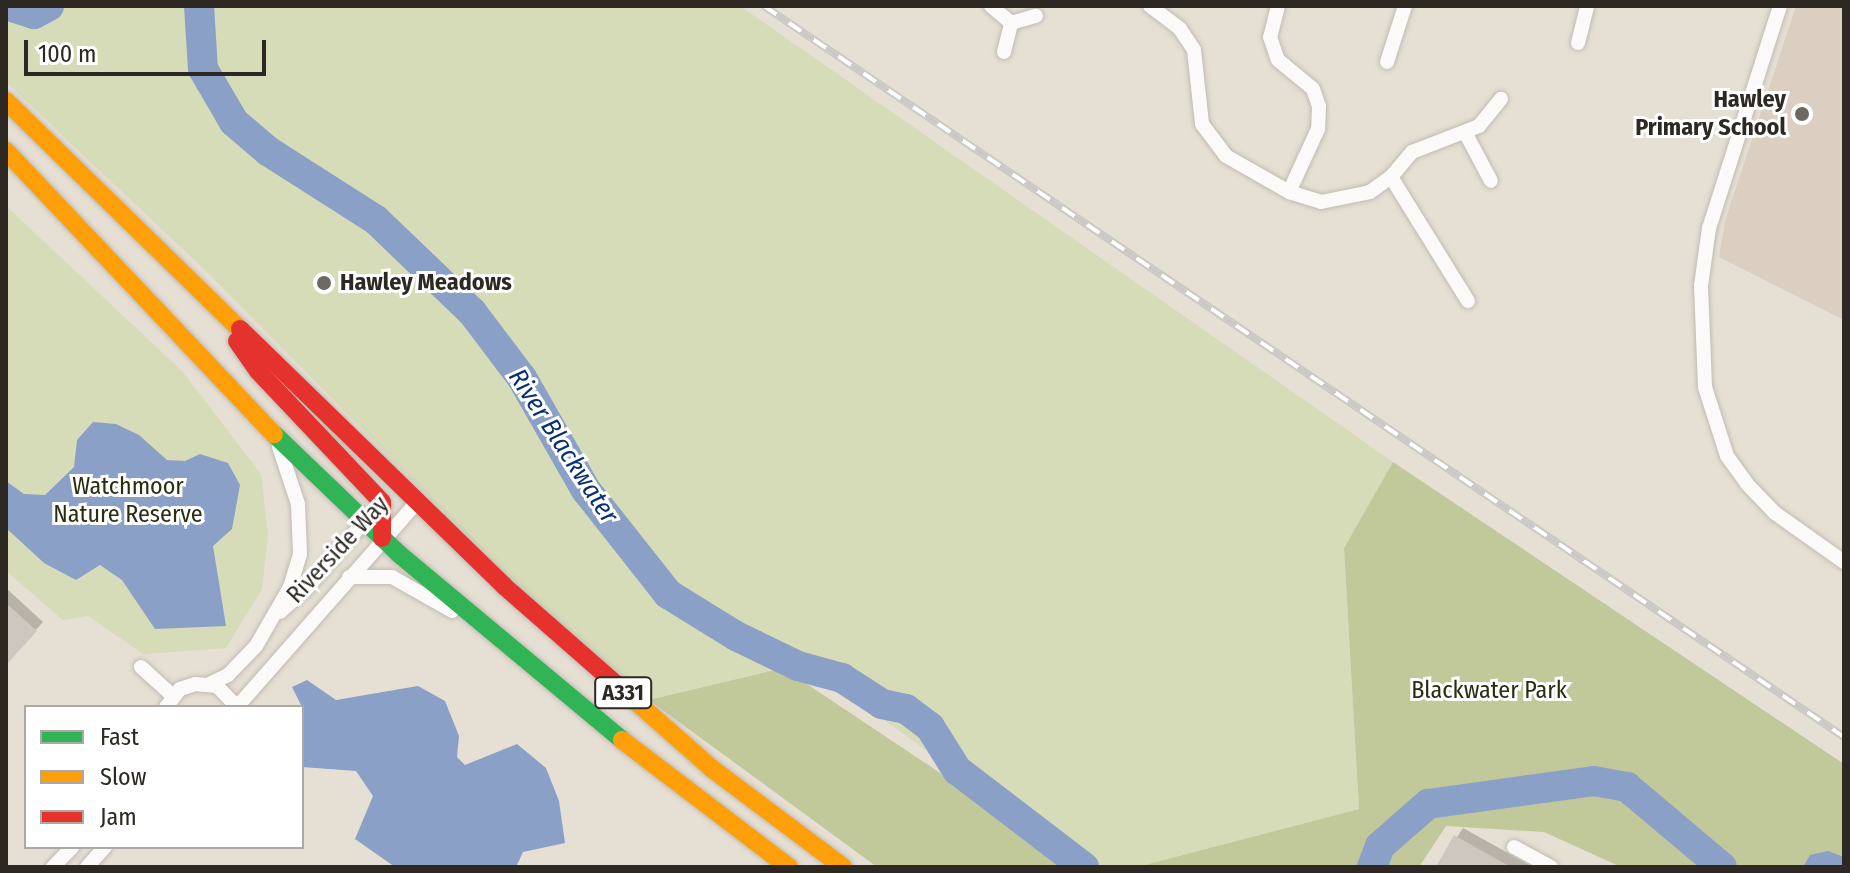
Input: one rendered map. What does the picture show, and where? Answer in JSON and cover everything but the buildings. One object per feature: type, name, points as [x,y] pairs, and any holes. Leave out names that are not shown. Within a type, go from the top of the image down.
[{"type":"main road","name":"A331","points":[[6,101],[111,199],[216,308],[417,502],[615,686],[711,768],[843,867]]},
{"type":"main road","name":"A331","points":[[6,151],[273,433],[382,538],[497,639],[789,867]]},
{"type":"main road","name":"A331","points":[[216,308],[258,371],[382,502]]},
{"type":"main road","points":[[382,502],[382,538]]},
{"type":"street","points":[[991,6],[1011,23]]},
{"type":"street","points":[[1150,6],[1180,29],[1194,50],[1202,124],[1226,156],[1289,192],[1321,202],[1370,192],[1391,177],[1412,152],[1466,134],[1501,99]]},
{"type":"street","points":[[1278,6],[1270,37],[1278,60],[1313,89],[1319,106],[1318,129],[1289,192]]},
{"type":"street","points":[[1387,62],[1405,6]]},
{"type":"street","points":[[1578,43],[1587,6]]},
{"type":"street","points":[[1780,6],[1709,228],[1701,286],[1705,387],[1727,456],[1747,484],[1775,513],[1844,562]]},
{"type":"street","points":[[1011,23],[1036,16]]},
{"type":"street","points":[[1004,52],[1011,23]]},
{"type":"street","points":[[1466,134],[1491,181]]},
{"type":"street","points":[[1391,177],[1468,301]]},
{"type":"street","name":"Riverside Way","points":[[209,684],[240,665],[276,614],[300,554],[301,527],[294,483],[273,433]]},
{"type":"street","name":"Riverside Way","points":[[276,614],[307,588],[399,484]]},
{"type":"street","name":"Riverside Way","points":[[239,705],[382,538],[417,502]]},
{"type":"street","name":"Riverside Way","points":[[349,577],[380,575],[400,580],[497,639]]},
{"type":"street","points":[[141,667],[169,701]]},
{"type":"street","name":"Riverside Way","points":[[169,701],[195,684],[209,684],[228,694],[236,705]]},
{"type":"street","points":[[1514,847],[1551,867]]},
{"type":"street","points":[[53,867],[70,849]]},
{"type":"street","points":[[87,867],[103,849]]},
{"type":"shaded area","name":"Hawley Primary School","points":[[1796,6],[1844,6],[1844,320],[1719,257],[1725,221]]},
{"type":"green space","name":"Hawley Meadows","points":[[6,6],[740,6],[1393,462],[1344,548],[1359,809],[1137,867],[1084,867],[806,662],[649,700],[509,578],[209,274],[6,82]]},
{"type":"green space","name":"Watchmoor Nature Reserve","points":[[6,206],[182,371],[261,474],[268,535],[262,589],[226,648],[143,654],[88,616],[63,620],[6,571]]},
{"type":"green space","name":"Blackwater Park","points":[[1393,462],[1844,764],[1844,867],[1621,867],[1544,832],[1446,826],[1419,867],[1137,867],[1359,809],[1344,548]]},
{"type":"green space","points":[[783,668],[1081,867],[877,867],[649,700]]},
{"type":"water","points":[[93,422],[116,424],[139,435],[167,460],[185,461],[200,454],[228,463],[240,485],[232,529],[213,546],[226,626],[155,629],[122,580],[100,565],[76,580],[44,563],[6,528],[6,481],[24,494],[45,495],[74,467],[77,440]]},
{"type":"water","points":[[307,680],[336,700],[418,686],[445,701],[459,736],[457,757],[465,765],[517,744],[546,768],[559,801],[565,843],[523,852],[516,867],[395,867],[355,839],[373,796],[356,771],[304,767],[304,705],[301,705],[292,687]]},
{"type":"water","points":[[1828,851],[1844,857],[1844,867],[1803,867],[1810,855]]},
{"type":"waterway","name":"River Blackwater","points":[[9,6],[34,14],[49,6]]},
{"type":"waterway","name":"River Blackwater","points":[[199,6],[203,69],[234,122],[268,151],[376,220],[472,312],[522,378],[586,490],[668,594],[736,636],[798,666],[842,678],[882,704],[906,709],[930,727],[957,770],[1084,867]]},
{"type":"waterway","name":"River Blackwater","points":[[1372,867],[1380,846],[1428,804],[1593,781],[1627,787],[1722,867]]},
{"type":"railway","points":[[764,6],[1844,737]]},
{"type":"traffic: fast","points":[[274,434],[399,554],[622,740]]},
{"type":"traffic: slow","points":[[6,101],[240,329]]},
{"type":"traffic: slow","points":[[6,151],[274,434]]},
{"type":"traffic: slow","points":[[617,685],[711,768],[843,867]]},
{"type":"traffic: slow","points":[[622,740],[789,867]]},
{"type":"traffic: jam","points":[[240,329],[504,586],[617,685]]},
{"type":"traffic: jam","points":[[237,341],[258,371],[382,502],[382,538]]},
{"type":"place","name":"Hawley Primary School","points":[[1802,114]]},
{"type":"place","name":"Hawley Meadows","points":[[324,283]]}]
